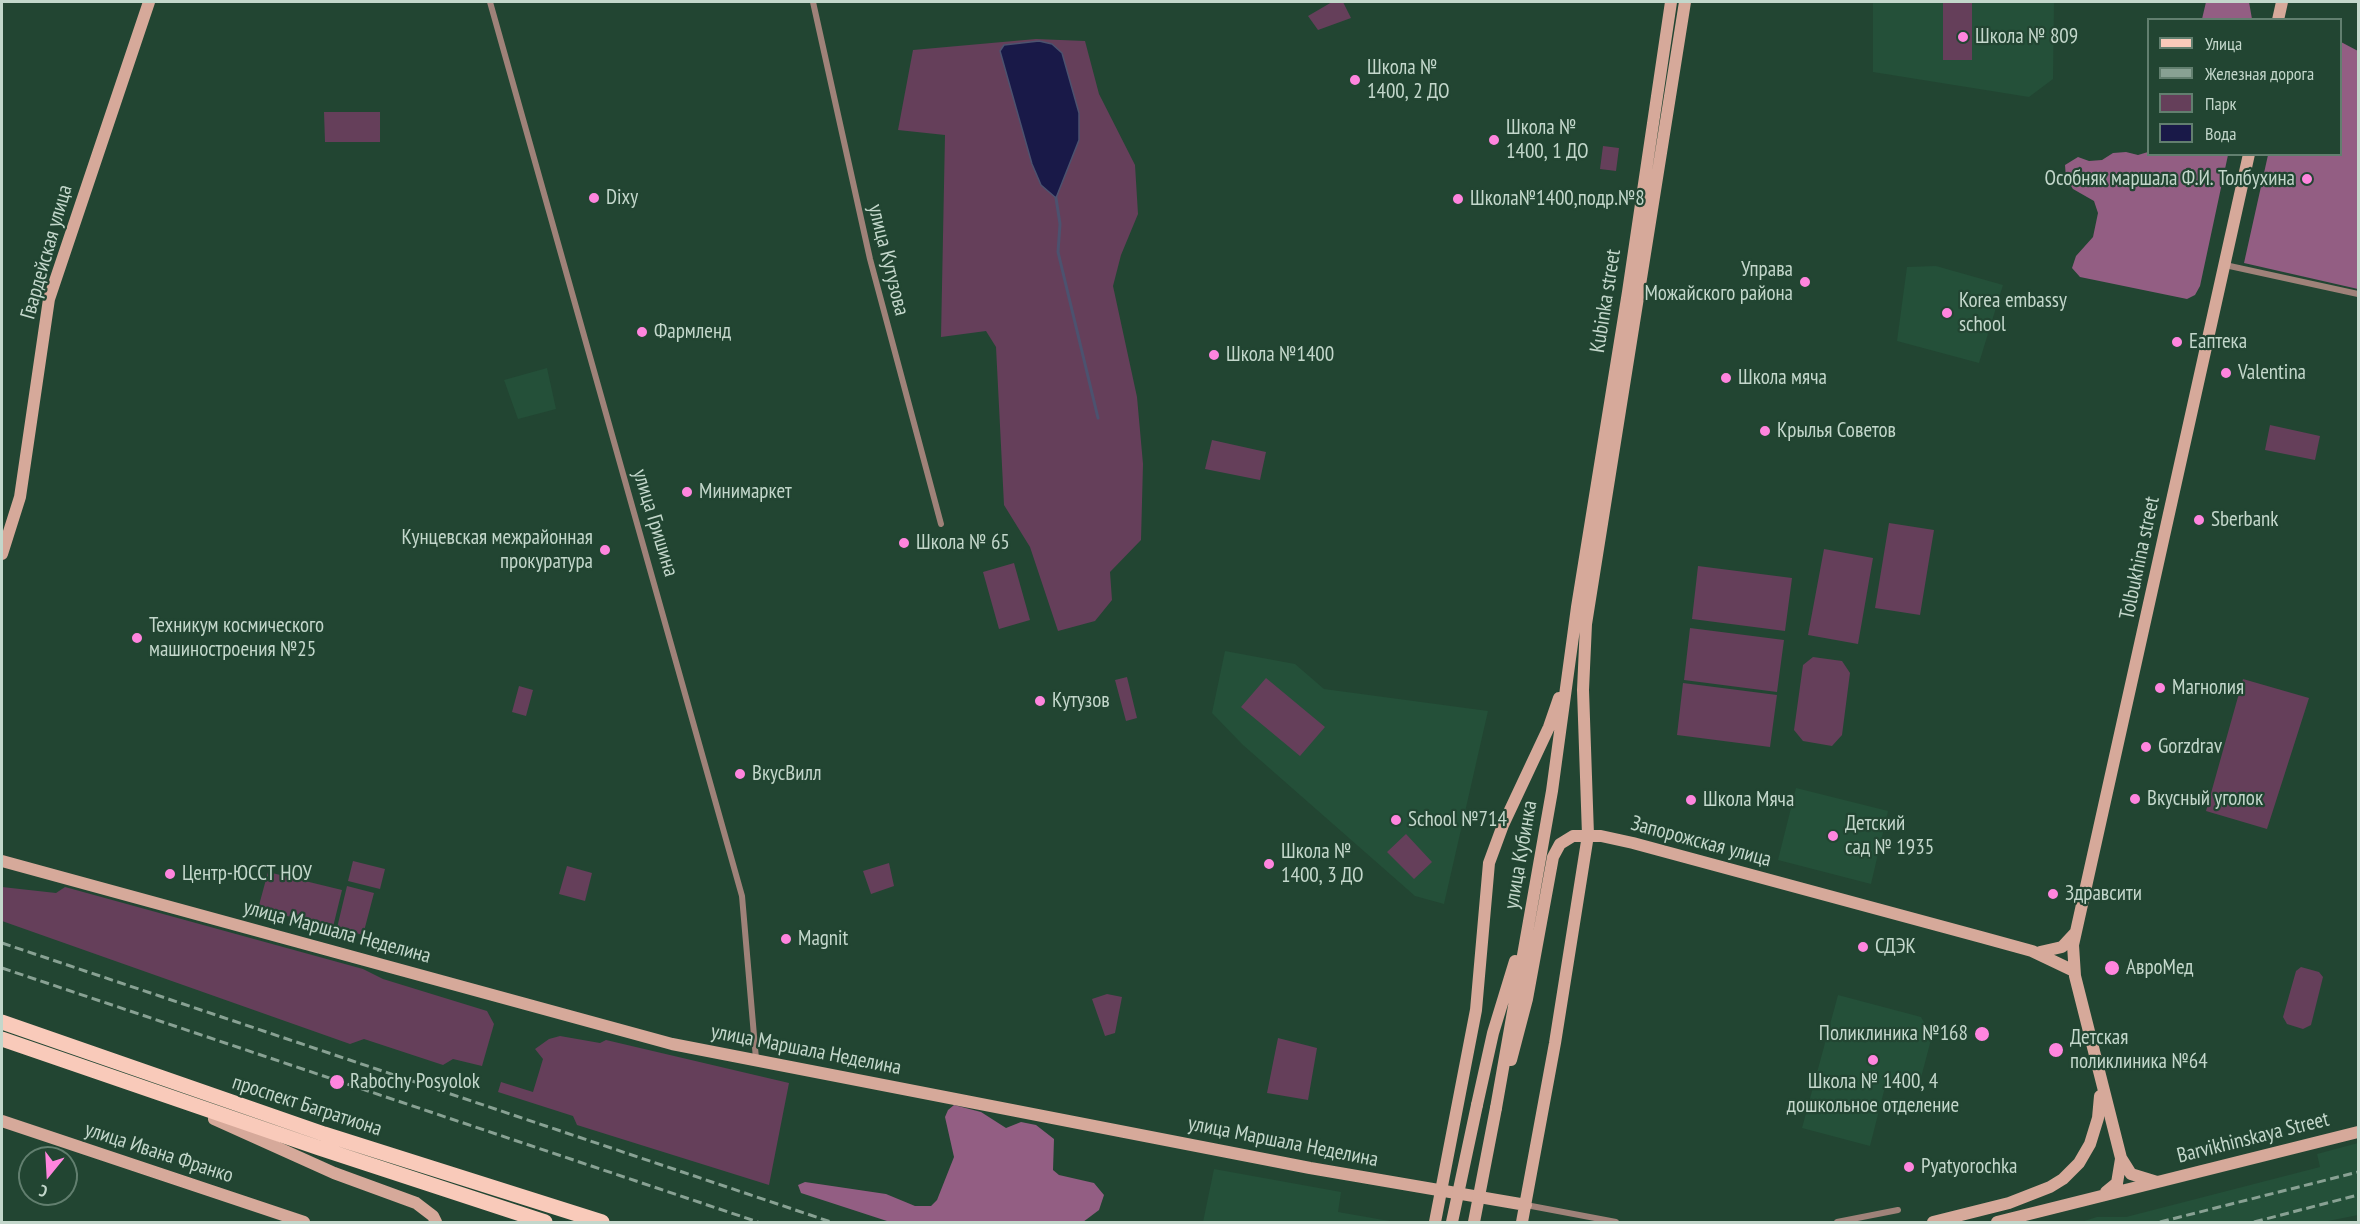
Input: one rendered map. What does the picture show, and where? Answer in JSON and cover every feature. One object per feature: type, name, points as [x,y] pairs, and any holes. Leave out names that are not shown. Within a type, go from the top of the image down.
[{"type":"main road","name":"проспект Багратиона","points":[[2,1022],[545,1222]]},
{"type":"main road","name":"проспект Багратиона","points":[[2,1039],[161,1094],[602,1222]]},
{"type":"street","name":"Гвардейская улица","points":[[2,554],[20,496],[49,299],[149,2]]},
{"type":"street","name":"улица Гришина","points":[[490,2],[742,896],[756,1059]]},
{"type":"street","name":"улица Кутузова","points":[[813,2],[870,259],[941,524]]},
{"type":"street","name":"улица Кубинка","points":[[1474,1222],[1500,1089],[1552,791],[1571,650],[1642,204],[1671,2]]},
{"type":"street","points":[[1522,1222],[1556,1042],[1588,835],[1582,690],[1586,624],[1685,2]]},
{"type":"street","points":[[2278,18],[2282,2]]},
{"type":"street","name":"Tolbukhina street","points":[[2099,1080],[2074,971],[2075,932],[2104,814],[2248,156]]},
{"type":"street","points":[[2225,266],[2358,294]]},
{"type":"street","points":[[1435,1222],[1476,1010],[1489,863],[1494,845],[1550,727],[1571,650]]},
{"type":"street","points":[[1500,1089],[1523,1017],[1553,857],[1566,839],[1588,835]]},
{"type":"street","name":"Запорожская улица","points":[[1588,835],[1633,843],[2032,951],[2074,971]]},
{"type":"street","name":"улица Маршала Неделина","points":[[2,861],[672,1044],[1442,1192],[1616,1222]]},
{"type":"street","points":[[1452,1222],[1493,1033],[1532,902]]},
{"type":"street","points":[[2032,951],[2045,952],[2062,947],[2075,932]]},
{"type":"street","points":[[2099,1080],[2121,1158],[2132,1174],[2157,1182]]},
{"type":"street","points":[[1933,1222],[2008,1203],[2050,1187],[2063,1179],[2079,1163],[2092,1140],[2098,1118],[2099,1080]]},
{"type":"street","points":[[161,1094],[334,1173],[416,1203],[433,1216],[436,1222]]},
{"type":"street","name":"улица Ивана Франко","points":[[2,1121],[304,1222]]},
{"type":"street","name":"Barvikhinskaya Street","points":[[1997,1222],[2358,1132]]},
{"type":"street","points":[[2100,1196],[2117,1183],[2121,1158]]},
{"type":"street","points":[[1837,1222],[1898,1210]]},
{"type":"shaded area","name":"Школа № 809","points":[[1873,2],[2054,2],[2053,79],[2029,97],[1873,72]]},
{"type":"shaded area","points":[[2206,2],[2249,2],[2252,18],[2202,18]]},
{"type":"shaded area","points":[[2342,43],[2358,51],[2358,289],[2244,263],[2268,156],[2342,156]]},
{"type":"shaded area","points":[[2126,152],[2138,155],[2147,152],[2147,156],[2228,156],[2200,286],[2195,295],[2187,299],[2080,277],[2072,268],[2076,256],[2093,237],[2098,213],[2094,201],[2073,189],[2066,178],[2065,165],[2078,157],[2089,161],[2102,160],[2113,153]]},
{"type":"shaded area","name":"Korea embassy school","points":[[1936,266],[2003,285],[1979,363],[1897,341],[1907,267]]},
{"type":"shaded area","points":[[547,368],[556,409],[518,419],[504,380]]},
{"type":"shaded area","name":"School №714","points":[[1225,651],[1295,664],[1324,689],[1488,711],[1444,904],[1415,896],[1243,745],[1212,713]]},
{"type":"shaded area","name":"Детский сад № 1935","points":[[1796,788],[1888,811],[1871,884],[1778,860]]},
{"type":"shaded area","name":"Школа № 1400, 4 дошкольное отделение","points":[[1838,995],[1921,1017],[1932,1036],[1919,1085],[1906,1088],[1886,1083],[1870,1146],[1802,1128]]},
{"type":"shaded area","points":[[954,1105],[981,1112],[1006,1128],[1021,1122],[1036,1125],[1054,1139],[1053,1170],[1059,1175],[1094,1183],[1104,1195],[1099,1210],[1083,1222],[890,1222],[801,1193],[798,1185],[805,1182],[886,1194],[915,1206],[931,1206],[937,1200],[954,1157],[945,1117]]},
{"type":"shaded area","points":[[2358,1143],[2358,1215],[2323,1222],[2081,1222],[2097,1217],[2126,1217],[2320,1167],[2317,1154]]},
{"type":"shaded area","points":[[1214,1169],[1341,1192],[1338,1212],[1395,1222],[1203,1222]]},
{"type":"green space","points":[[1332,2],[1343,2],[1351,18],[1318,30],[1308,16]]},
{"type":"green space","points":[[1943,2],[1972,2],[1972,60],[1943,60]]},
{"type":"green space","points":[[1036,39],[1085,41],[1099,94],[1135,165],[1138,214],[1121,255],[1113,286],[1137,397],[1143,464],[1141,540],[1110,572],[1112,600],[1095,621],[1058,631],[1030,547],[1004,505],[996,347],[986,331],[941,337],[945,135],[898,130],[913,50]]},
{"type":"green space","points":[[324,112],[380,112],[380,142],[325,142]]},
{"type":"green space","points":[[1603,146],[1619,148],[1616,171],[1600,169]]},
{"type":"green space","points":[[2270,425],[2320,436],[2315,460],[2265,450]]},
{"type":"green space","points":[[1212,440],[1266,452],[1260,480],[1205,469]]},
{"type":"green space","points":[[1889,523],[1934,530],[1920,615],[1875,608]]},
{"type":"green space","points":[[1824,549],[1873,558],[1858,644],[1808,635]]},
{"type":"green space","points":[[1014,563],[1030,620],[999,629],[983,572]]},
{"type":"green space","points":[[1698,566],[1792,578],[1785,631],[1692,619]]},
{"type":"green space","points":[[1690,628],[1784,640],[1777,692],[1684,680]]},
{"type":"green space","points":[[1813,657],[1842,661],[1850,673],[1842,735],[1832,746],[1803,741],[1794,730],[1803,665]]},
{"type":"green space","points":[[1127,677],[1137,718],[1126,721],[1115,680]]},
{"type":"green space","points":[[1266,678],[1325,727],[1300,756],[1241,707]]},
{"type":"green space","points":[[2243,679],[2309,698],[2267,829],[2206,811]]},
{"type":"green space","points":[[1683,683],[1777,695],[1770,747],[1677,735]]},
{"type":"green space","points":[[519,686],[533,690],[526,716],[512,712]]},
{"type":"green space","points":[[1406,834],[1432,862],[1414,879],[1387,852]]},
{"type":"green space","points":[[353,861],[385,869],[380,889],[348,881]]},
{"type":"green space","points":[[889,863],[894,886],[871,894],[863,871]]},
{"type":"green space","points":[[567,866],[592,873],[585,901],[559,894]]},
{"type":"green space","points":[[268,872],[342,890],[333,927],[258,909]]},
{"type":"green space","points":[[347,886],[374,893],[363,935],[337,928]]},
{"type":"green space","points":[[2,887],[56,893],[65,887],[363,969],[383,979],[487,1011],[494,1024],[482,1066],[453,1059],[443,1065],[364,1039],[350,1044],[2,921]]},
{"type":"green space","points":[[2301,967],[2319,972],[2323,977],[2311,1025],[2303,1029],[2287,1024],[2283,1017],[2296,971]]},
{"type":"green space","points":[[1107,994],[1122,997],[1115,1033],[1105,1036],[1092,999]]},
{"type":"green space","points":[[560,1036],[600,1043],[606,1040],[789,1083],[769,1185],[577,1125],[573,1116],[498,1092],[501,1082],[533,1092],[543,1059],[535,1049],[549,1039]]},
{"type":"green space","points":[[1278,1038],[1317,1048],[1308,1100],[1267,1093]]},
{"type":"water","points":[[1039,41],[1052,44],[1062,53],[1079,113],[1079,140],[1056,198],[1041,185],[1032,164],[1000,51],[1004,45]]},
{"type":"waterway","points":[[1056,198],[1060,224],[1058,252],[1098,418]]},
{"type":"railway","points":[[2,943],[831,1222]]},
{"type":"railway","points":[[2,968],[758,1222]]},
{"type":"railway","points":[[2160,1222],[2358,1172]]},
{"type":"railway","points":[[2254,1222],[2358,1195]]},
{"type":"place","name":"Школа № 809","points":[[1963,37]]},
{"type":"place","name":"Школа № 1400, 2 ДО","points":[[1355,80]]},
{"type":"place","name":"Школа № 1400, 1 ДО","points":[[1494,140]]},
{"type":"place","name":"Особняк маршала Ф.И. Толбухина","points":[[2307,179]]},
{"type":"place","name":"Dixy","points":[[594,198]]},
{"type":"place","name":"Школа№1400,подр.№8","points":[[1458,199]]},
{"type":"place","name":"Управа Можайского района","points":[[1805,282]]},
{"type":"place","name":"Korea embassy school","points":[[1947,313]]},
{"type":"place","name":"Фармленд","points":[[642,332]]},
{"type":"place","name":"Еаптека","points":[[2177,342]]},
{"type":"place","name":"Школа №1400","points":[[1214,355]]},
{"type":"place","name":"Valentina","points":[[2226,373]]},
{"type":"place","name":"Школа мяча","points":[[1726,378]]},
{"type":"place","name":"Крылья Советов","points":[[1765,431]]},
{"type":"place","name":"Минимаркет","points":[[687,492]]},
{"type":"place","name":"Sberbank","points":[[2199,520]]},
{"type":"place","name":"Школа № 65","points":[[904,543]]},
{"type":"place","name":"Кунцевская межрайонная прокуратура","points":[[605,550]]},
{"type":"place","name":"Техникум космического машиностроения №25","points":[[137,638]]},
{"type":"place","name":"Магнолия","points":[[2160,688]]},
{"type":"place","name":"Кутузов","points":[[1040,701]]},
{"type":"place","name":"Gorzdrav","points":[[2146,747]]},
{"type":"place","name":"ВкусВилл","points":[[740,774]]},
{"type":"place","name":"Вкусный уголок","points":[[2135,799]]},
{"type":"place","name":"Школа Мяча","points":[[1691,800]]},
{"type":"place","name":"School №714","points":[[1396,820]]},
{"type":"place","name":"Детский сад № 1935","points":[[1833,836]]},
{"type":"place","name":"Школа № 1400, 3 ДО","points":[[1269,864]]},
{"type":"place","name":"Центр-ЮССТ НОУ","points":[[170,874]]},
{"type":"place","name":"Здравсити","points":[[2053,894]]},
{"type":"place","name":"Magnit","points":[[786,939]]},
{"type":"place","name":"СДЭК","points":[[1863,947]]},
{"type":"place","name":"АвроМед","points":[[2112,968]]},
{"type":"place","name":"Поликлиника №168","points":[[1982,1034]]},
{"type":"place","name":"Детская поликлиника №64","points":[[2056,1050]]},
{"type":"place","name":"Школа № 1400, 4 дошкольное отделение","points":[[1873,1060]]},
{"type":"place","name":"Rabochy Posyolok","points":[[337,1082]]},
{"type":"place","name":"Pyatyorochka","points":[[1909,1167]]}]
